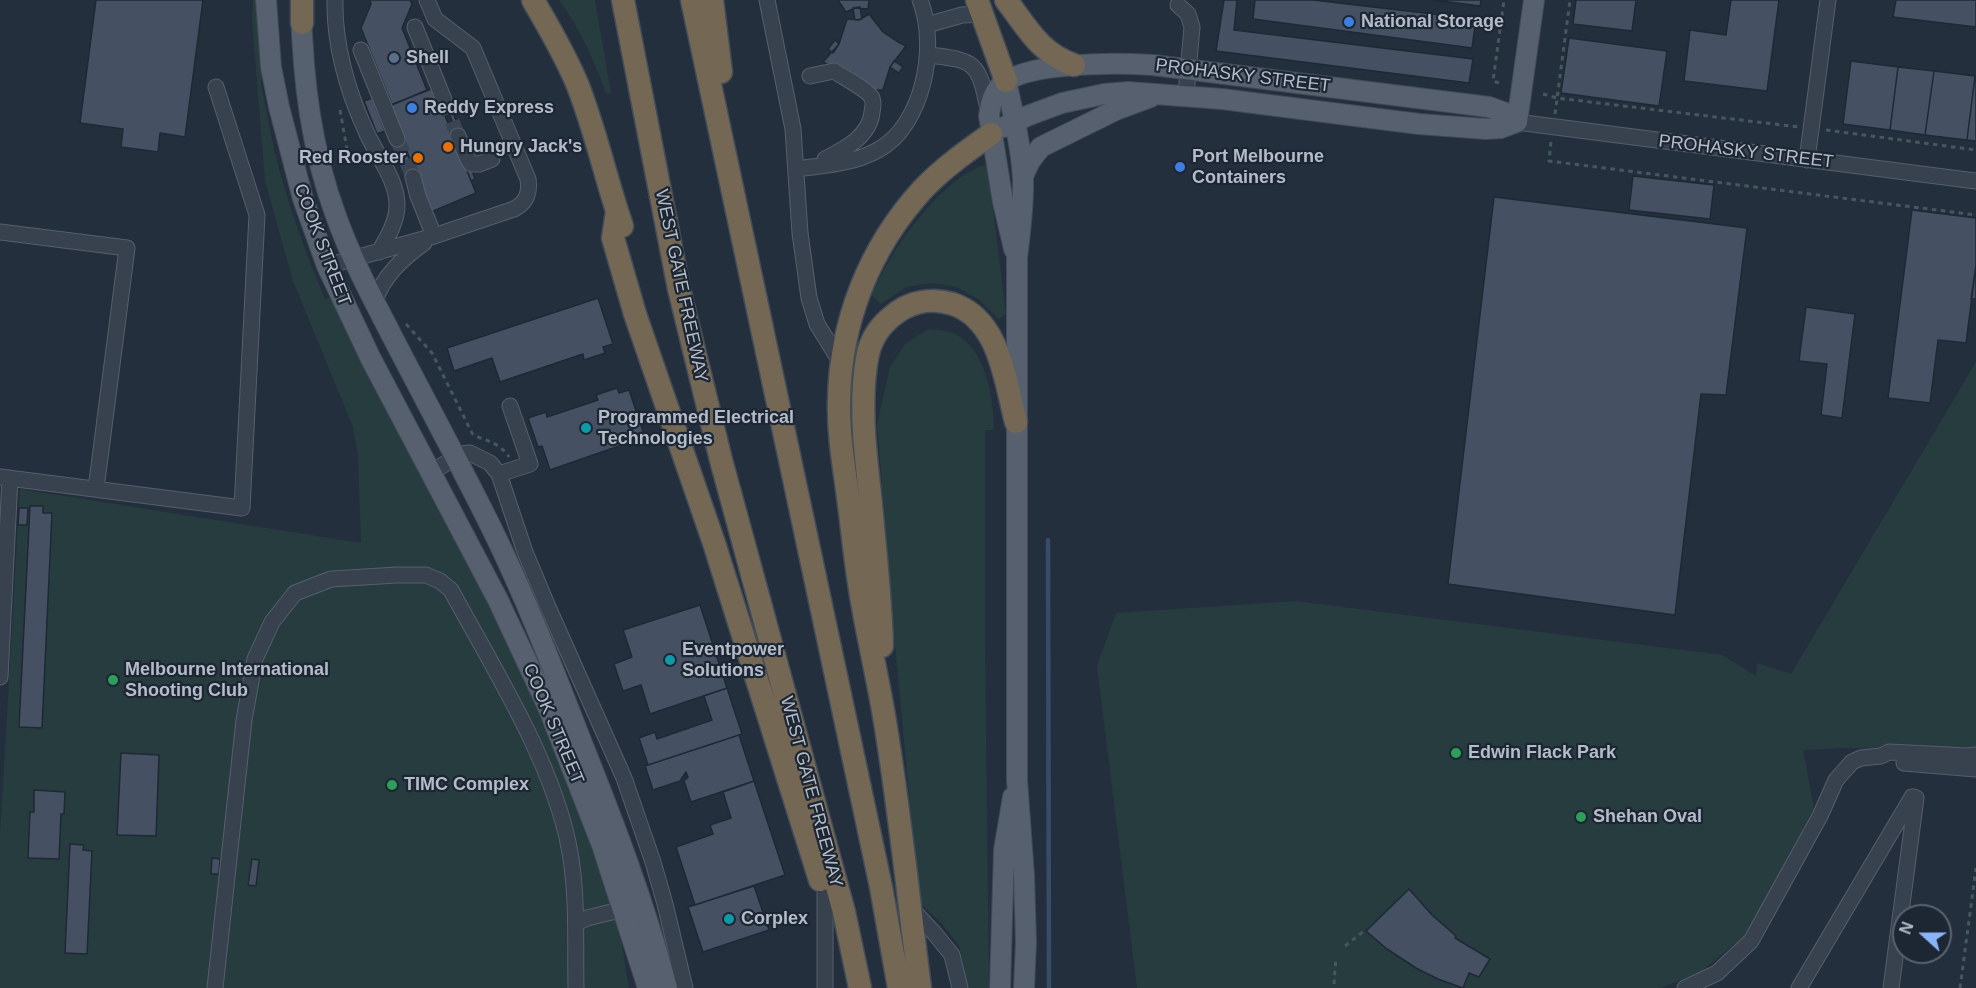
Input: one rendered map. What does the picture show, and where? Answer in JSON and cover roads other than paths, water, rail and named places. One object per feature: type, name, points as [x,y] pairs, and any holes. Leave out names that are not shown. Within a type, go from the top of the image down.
[{"type":"highway","points":[[302,0],[302,23]]},
{"type":"highway","points":[[533,0],[555,38],[577,84],[710,494],[775,663]]},
{"type":"highway","name":"WEST GATE FREEWAY","points":[[623,0],[679,289],[721,460],[844,912],[860,988]]},
{"type":"highway","points":[[692,0],[881,887],[899,988]]},
{"type":"highway","points":[[712,0],[742,229]]},
{"type":"highway","points":[[1006,0],[1044,49],[1074,65]]},
{"type":"highway","points":[[980,7],[1006,81]]},
{"type":"highway","points":[[920,988],[884,711],[862,605],[842,453],[839,404],[841,363],[848,325],[861,286],[880,247],[924,188],[990,125]]},
{"type":"highway","points":[[617,212],[614,238],[635,314],[714,543],[825,894],[844,912]]},
{"type":"highway","points":[[884,711],[881,611],[863,437],[865,370],[871,344],[880,329],[898,312],[923,301],[941,301],[969,312],[984,326],[991,337],[1016,422]]},
{"type":"main road","name":"COOK STREET","points":[[266,0],[271,67],[279,107],[303,199],[327,266],[370,359],[498,600],[548,707],[602,846],[648,988]]},
{"type":"main road","points":[[1517,122],[1534,0]]},
{"type":"main road","name":"COOK STREET","points":[[302,23],[305,90],[313,133],[335,215],[354,259],[492,528],[514,576],[607,807],[634,882],[667,988]]},
{"type":"main road","name":"PROHASKY STREET","points":[[1006,81],[1021,75],[1074,65],[1126,63],[1489,107],[1506,113],[1517,122]]},
{"type":"main road","points":[[1006,81],[1023,177],[1017,258],[1016,422],[1017,780],[1024,875],[1026,942],[1024,988]]},
{"type":"main road","points":[[1006,81],[994,94],[990,104],[990,125],[1009,230],[1017,258]]},
{"type":"main road","name":"PROHASKY STREET","points":[[990,125],[1015,122],[1040,111],[1084,97],[1128,92],[1186,95],[1419,124],[1486,129],[1501,128],[1517,122]]},
{"type":"main road","points":[[1023,177],[1030,161],[1041,147],[1116,110],[1161,93]]},
{"type":"main road","points":[[1000,988],[1004,850],[1017,780]]},
{"type":"street","points":[[335,0],[338,40],[350,87],[364,128],[396,195],[396,215],[379,252]]},
{"type":"street","points":[[327,266],[434,236],[514,209],[528,196],[529,185],[526,172],[472,48],[435,19],[427,0]]},
{"type":"street","points":[[767,0],[794,129],[800,233],[809,298],[817,324],[841,363]]},
{"type":"street","points":[[797,169],[860,158],[879,150],[902,127],[916,103],[928,55],[927,25],[920,0]]},
{"type":"street","points":[[1807,160],[1828,0]]},
{"type":"street","points":[[1178,5],[1188,14],[1192,27],[1186,95]]},
{"type":"street","points":[[927,25],[980,7]]},
{"type":"street","points":[[415,27],[444,100]]},
{"type":"street","points":[[361,50],[397,139]]},
{"type":"street","points":[[928,55],[956,58],[970,64],[984,88],[990,125]]},
{"type":"street","points":[[810,76],[834,71],[871,96],[873,103],[872,118],[861,136],[848,147],[825,159]]},
{"type":"street","points":[[0,678],[5,478],[242,508],[257,215],[216,87]]},
{"type":"street","name":"PROHASKY STREET","points":[[1517,122],[1976,181]]},
{"type":"street","points":[[458,136],[471,164],[479,164],[492,159]]},
{"type":"street","points":[[413,177],[434,236]]},
{"type":"street","points":[[0,232],[127,248],[96,489]]},
{"type":"street","points":[[375,301],[380,288],[391,272],[434,236]]},
{"type":"street","points":[[498,474],[530,464],[510,406]]},
{"type":"street","points":[[430,472],[461,454],[470,453],[490,463],[498,474],[525,552],[624,778],[653,862],[685,988]]},
{"type":"street","points":[[215,988],[244,720],[255,658],[272,622],[295,593],[331,579],[398,574],[426,575],[440,581],[451,590],[519,716],[549,780],[569,845],[577,923],[576,988]]},
{"type":"street","name":"COOK STREET","points":[[567,704],[597,717]]},
{"type":"street","points":[[1686,988],[1717,973],[1751,940],[1814,827],[1836,780],[1852,762],[1889,752],[1976,755]]},
{"type":"street","points":[[1881,756],[1895,762],[1976,769]]},
{"type":"street","points":[[1799,988],[1914,797],[1916,798],[1892,988]]},
{"type":"street","points":[[825,894],[825,988]]},
{"type":"street","points":[[909,906],[952,955],[960,988]]},
{"type":"street","points":[[577,923],[587,918],[624,909]]},
{"type":"street","points":[[1808,988],[1810,970]]},
{"type":"waterway","points":[[1048,540],[1049,988]]},
{"type":"tunnel","points":[[444,100],[458,136]]},
{"type":"tunnel","points":[[397,139],[413,177]]},
{"type":"place","name":"National Storage","points":[[1349,22]]},
{"type":"place","name":"Shell","points":[[394,58]]},
{"type":"place","name":"Reddy Express","points":[[412,108]]},
{"type":"place","name":"Hungry Jack's","points":[[448,147]]},
{"type":"place","name":"Red Rooster","points":[[418,158]]},
{"type":"place","name":"Port Melbourne Containers","points":[[1180,167]]},
{"type":"place","name":"Programmed Electrical Technologies","points":[[586,428]]},
{"type":"place","name":"Eventpower Solutions","points":[[670,660]]},
{"type":"place","name":"Melbourne International Shooting Club","points":[[113,680]]},
{"type":"place","name":"Edwin Flack Park","points":[[1456,753]]},
{"type":"place","name":"TIMC Complex","points":[[392,785]]},
{"type":"place","name":"Shehan Oval","points":[[1581,817]]},
{"type":"place","name":"Corplex","points":[[729,919]]}]
